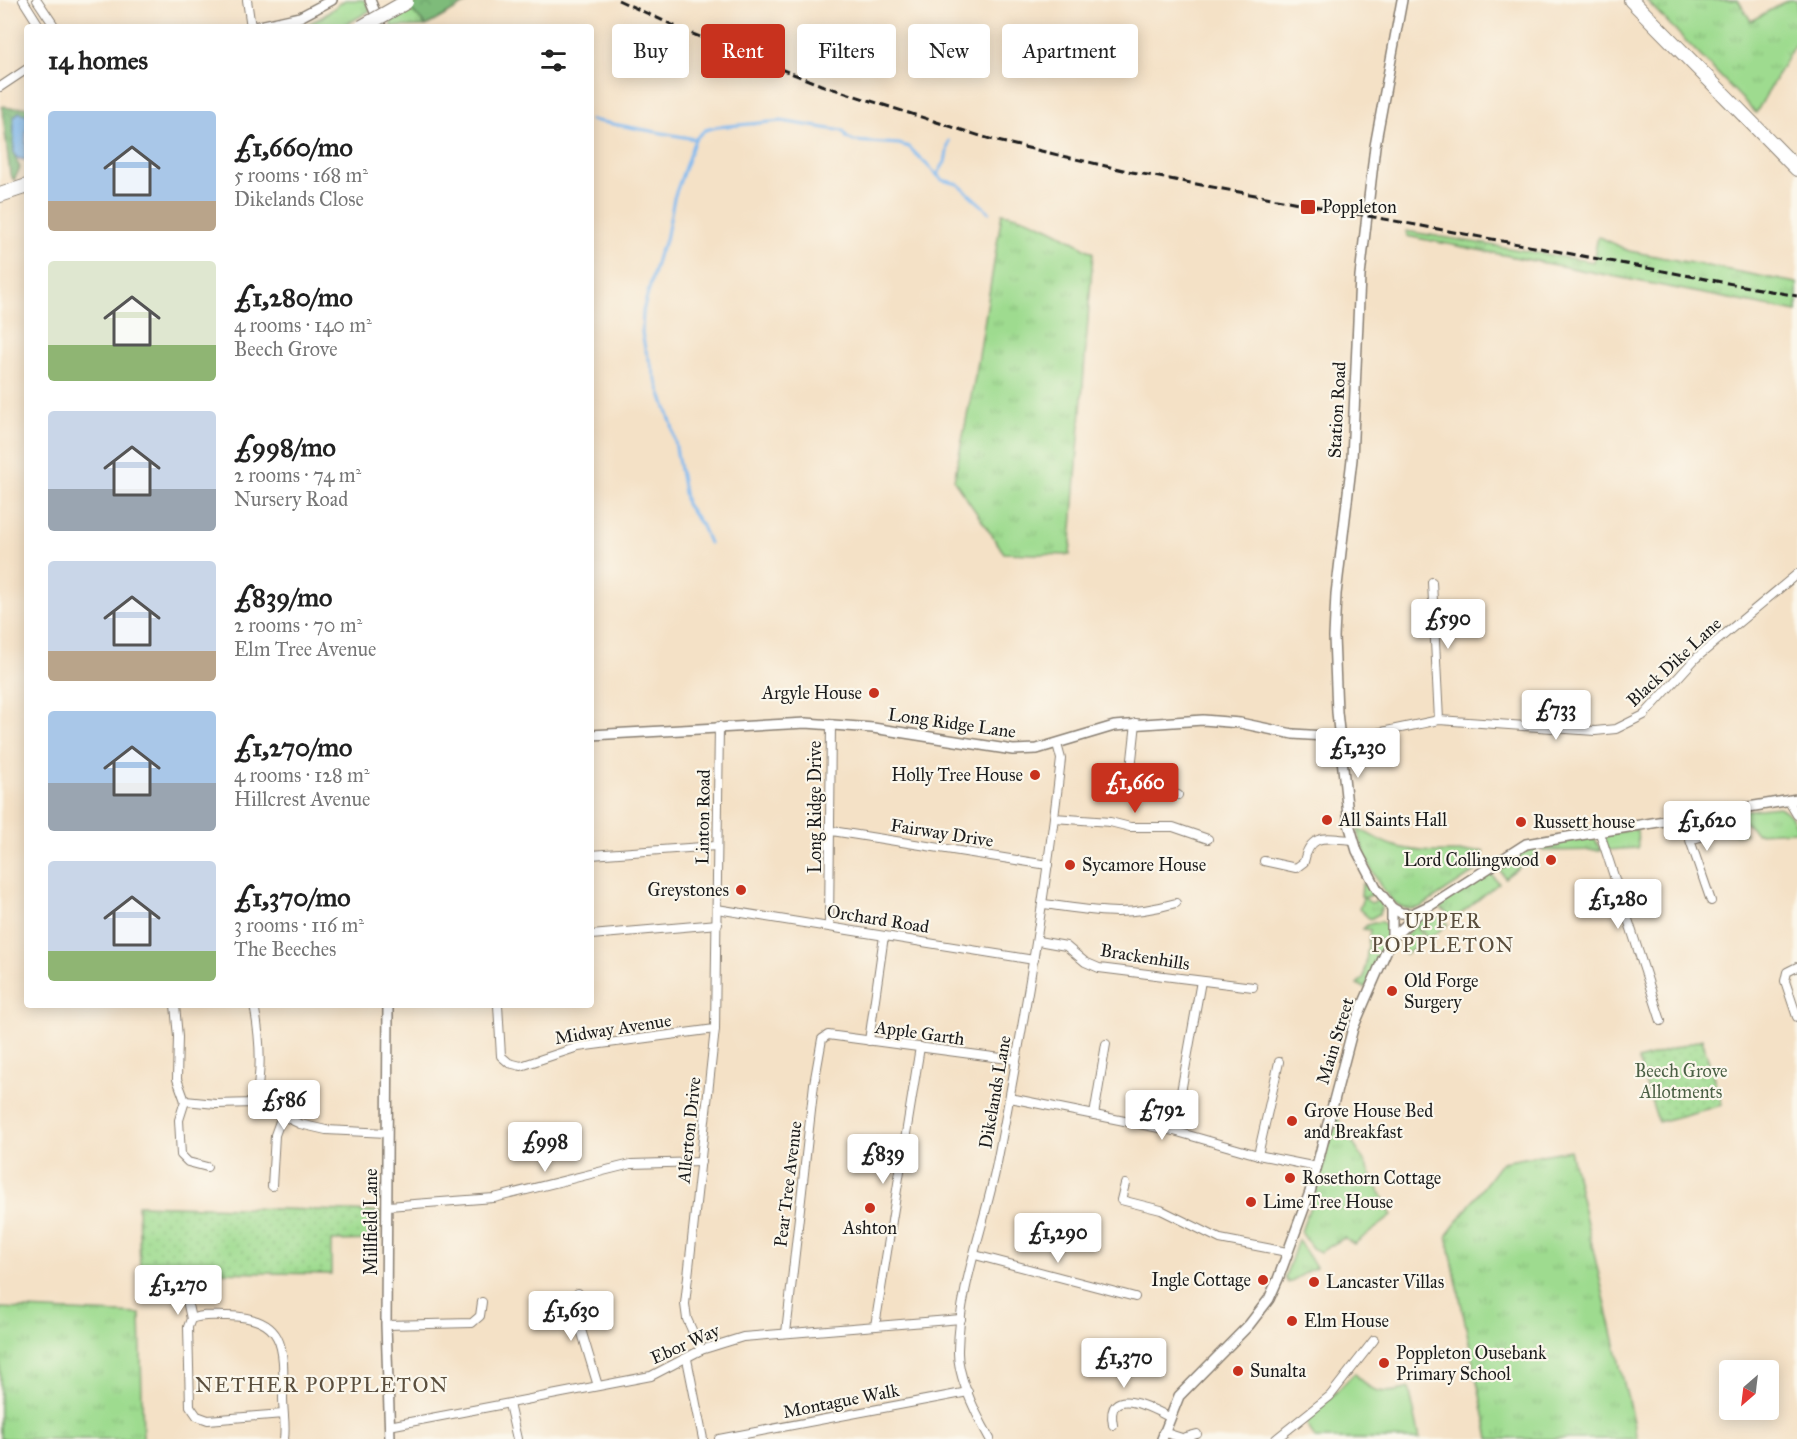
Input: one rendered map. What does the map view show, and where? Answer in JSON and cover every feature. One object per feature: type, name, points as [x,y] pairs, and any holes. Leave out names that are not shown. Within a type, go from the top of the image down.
[{"type":"highway","points":[[1631,0],[1797,169]]},
{"type":"highway","points":[[367,24],[408,1]]},
{"type":"highway","points":[[0,195],[24,187]]},
{"type":"street","points":[[23,0],[38,24]]},
{"type":"street","points":[[38,0],[53,24]]},
{"type":"street","points":[[247,0],[252,24]]},
{"type":"street","points":[[267,24],[300,17],[332,0]]},
{"type":"street","points":[[370,0],[380,24]]},
{"type":"street","name":"Station Road","points":[[1392,908],[1377,889],[1353,840],[1348,824],[1334,637],[1339,554],[1352,459],[1360,276],[1375,146],[1402,0]]},
{"type":"street","points":[[0,87],[24,71]]},
{"type":"street","name":"Black Dike Lane","points":[[1340,737],[1358,737],[1439,720],[1595,731],[1616,729],[1644,715],[1695,659],[1797,574]]},
{"type":"street","points":[[1432,582],[1439,720]]},
{"type":"street","name":"Long Ridge Lane","points":[[594,735],[780,723],[831,724],[1013,750],[1056,744],[1114,726],[1203,720],[1240,723],[1293,734],[1340,737]]},
{"type":"street","points":[[1136,723],[1129,787],[1178,795]]},
{"type":"street","name":"Long Ridge Drive","points":[[829,926],[832,831],[831,724]]},
{"type":"street","name":"Linton Road","points":[[717,909],[719,726]]},
{"type":"street","name":"Dikelands Lane","points":[[990,1439],[968,1392],[958,1352],[961,1319],[1010,1098],[1038,941],[1061,759],[1056,744]]},
{"type":"street","points":[[1392,939],[1422,911],[1526,844],[1793,799],[1797,815]]},
{"type":"street","points":[[1706,812],[1707,835],[1690,840],[1711,901]]},
{"type":"street","points":[[1054,818],[1110,822],[1130,827],[1173,827],[1208,839]]},
{"type":"street","points":[[1599,830],[1661,1021]]},
{"type":"street","name":"Fairway Drive","points":[[832,831],[1048,865]]},
{"type":"street","points":[[1264,861],[1296,868],[1304,862],[1308,846],[1318,839],[1353,840]]},
{"type":"street","points":[[594,855],[716,846]]},
{"type":"street","points":[[1044,904],[1108,913],[1142,913],[1176,903]]},
{"type":"street","points":[[1392,939],[1392,908],[1401,913],[1422,911]]},
{"type":"street","name":"Orchard Road","points":[[717,909],[1034,960]]},
{"type":"street","name":"Allerton Drive","points":[[701,1350],[687,1320],[685,1304],[715,1029],[717,909]]},
{"type":"street","points":[[594,935],[718,924]]},
{"type":"street","points":[[869,1041],[884,936]]},
{"type":"street","name":"Main Street","points":[[1162,1435],[1179,1396],[1250,1325],[1269,1299],[1317,1167],[1353,1028],[1392,939]]},
{"type":"street","name":"Brackenhills","points":[[1038,941],[1066,946],[1085,962],[1099,968],[1253,987]]},
{"type":"street","points":[[1797,967],[1787,972],[1785,981],[1797,1017]]},
{"type":"street","points":[[1174,1131],[1202,981]]},
{"type":"street","points":[[176,1008],[177,1079],[185,1101],[179,1120],[181,1155],[188,1162],[207,1167]]},
{"type":"street","points":[[255,1008],[259,1033],[259,1087],[255,1103]]},
{"type":"street","name":"Millfield Lane","points":[[388,1008],[387,1325],[390,1439]]},
{"type":"street","name":"Midway Avenue","points":[[498,1008],[501,1056],[509,1063],[520,1066],[578,1047],[715,1029]]},
{"type":"street","name":"Apple Garth","points":[[822,1039],[828,1035],[1016,1060]]},
{"type":"street","name":"Pear Tree Avenue","points":[[786,1333],[814,1084],[822,1039]]},
{"type":"street","points":[[1094,1114],[1106,1044]]},
{"type":"street","points":[[875,1326],[920,1047]]},
{"type":"street","points":[[1258,1155],[1279,1062]]},
{"type":"street","points":[[1010,1098],[1174,1131],[1258,1155],[1317,1167]]},
{"type":"street","points":[[185,1101],[216,1104],[255,1103],[300,1124],[326,1130],[387,1133]]},
{"type":"street","points":[[272,1186],[275,1135],[282,1116]]},
{"type":"street","points":[[388,1206],[494,1198],[631,1164],[701,1162]]},
{"type":"street","points":[[1125,1184],[1121,1200],[1161,1210],[1220,1239],[1287,1252]]},
{"type":"street","points":[[975,1255],[1135,1297]]},
{"type":"street","points":[[578,1293],[579,1323],[598,1386]]},
{"type":"street","points":[[387,1325],[472,1323],[480,1316],[482,1302]]},
{"type":"street","points":[[188,1305],[191,1319],[188,1327],[190,1407],[197,1416],[208,1420],[283,1414]]},
{"type":"street","points":[[191,1319],[198,1316],[261,1320],[278,1335],[284,1354],[284,1439]]},
{"type":"street","name":"Ebor Way","points":[[389,1426],[651,1376],[701,1350],[742,1337],[961,1319]]},
{"type":"street","points":[[1276,1439],[1330,1396],[1374,1340]]},
{"type":"street","points":[[687,1359],[703,1439]]},
{"type":"street","name":"Montague Walk","points":[[719,1439],[968,1392]]},
{"type":"street","points":[[1113,1425],[1110,1413],[1113,1407],[1123,1402],[1143,1404],[1169,1417]]},
{"type":"street","points":[[509,1404],[517,1439]]},
{"type":"street","points":[[1162,1435],[1186,1438],[1197,1434]]},
{"type":"green space","points":[[345,0],[364,0],[371,10],[347,24],[308,24]]},
{"type":"green space","points":[[421,0],[472,0],[430,24],[424,24],[409,7]]},
{"type":"green space","points":[[1646,0],[1738,0],[1751,21],[1788,0],[1797,0],[1797,40],[1756,113]]},
{"type":"green space","points":[[409,7],[424,24],[391,24],[390,20]]},
{"type":"green space","points":[[2,107],[24,107],[24,114],[19,112],[14,117],[14,154],[20,168],[14,180],[10,174]]},
{"type":"green space","points":[[1002,213],[1038,223],[1093,253],[1070,555],[1004,553],[954,480],[978,362]]},
{"type":"green space","points":[[1406,231],[1593,262],[1598,236],[1629,251],[1797,283],[1797,312],[1407,236]]},
{"type":"green space","points":[[1779,807],[1791,817],[1797,831],[1756,833],[1739,816],[1741,811]]},
{"type":"green space","points":[[1732,812],[1745,834],[1713,834],[1711,816]]},
{"type":"green space","points":[[1357,828],[1387,843],[1413,850],[1484,851],[1479,869],[1421,907],[1409,909],[1387,895],[1371,868]]},
{"type":"green space","points":[[1637,829],[1638,848],[1608,850],[1604,840],[1607,834]]},
{"type":"green space","points":[[1593,837],[1601,850],[1543,851],[1544,845]]},
{"type":"green space","points":[[1533,847],[1537,848],[1536,854],[1505,878],[1499,869],[1501,864]]},
{"type":"green space","points":[[1486,874],[1492,875],[1499,883],[1454,919],[1440,908],[1440,904]]},
{"type":"green space","points":[[1362,884],[1370,885],[1374,894],[1364,898],[1371,903],[1379,900],[1382,906],[1379,914],[1370,919],[1359,909],[1363,898],[1361,896]]},
{"type":"green space","points":[[1430,912],[1448,924],[1429,939],[1415,923]]},
{"type":"green space","points":[[1381,921],[1388,927],[1388,936],[1365,988],[1357,984],[1364,977],[1370,930],[1363,929],[1367,925]]},
{"type":"green space","points":[[1415,925],[1426,941],[1405,954],[1400,941]]},
{"type":"green space","name":"Beech Grove Allotments","points":[[1702,1039],[1722,1105],[1658,1122],[1638,1060]]},
{"type":"green space","points":[[1336,1116],[1363,1159],[1392,1216],[1354,1244],[1344,1238],[1320,1252],[1312,1248],[1301,1232],[1322,1172]]},
{"type":"green space","points":[[1570,1150],[1637,1439],[1489,1439],[1447,1235],[1502,1162]]},
{"type":"green space","points":[[138,1205],[380,1212],[378,1240],[331,1241],[331,1274],[140,1271]]},
{"type":"green space","points":[[1298,1240],[1316,1267],[1288,1283],[1285,1278]]},
{"type":"green space","points":[[0,1308],[140,1314],[143,1439],[0,1439]]},
{"type":"green space","name":"Poppleton Ousebank Primary School","points":[[1355,1373],[1366,1385],[1379,1391],[1393,1392],[1409,1388],[1420,1439],[1315,1439],[1306,1422]]},
{"type":"water","points":[[19,112],[24,114],[24,160],[17,158],[14,154],[14,117]]},
{"type":"waterway","points":[[594,121],[695,139],[705,130],[717,127],[781,121],[843,131],[847,138],[854,141],[899,144],[909,147],[942,180],[958,184],[989,212]]},
{"type":"waterway","points":[[695,139],[674,198],[666,240],[659,253],[643,311],[642,333],[672,425],[686,504],[702,526],[709,543]]},
{"type":"waterway","points":[[937,175],[945,162],[949,141]]},
{"type":"railway","points":[[618,0],[690,33],[821,85],[993,140],[1132,172],[1797,296]]},
{"type":"place","name":"Poppleton","points":[[1308,207]]},
{"type":"place","name":"Argyle House","points":[[874,693]]},
{"type":"place","name":"Holly Tree House","points":[[1035,775]]},
{"type":"place","name":"All Saints Hall","points":[[1327,820]]},
{"type":"place","name":"Russett house","points":[[1521,822]]},
{"type":"place","name":"Lord Collingwood","points":[[1551,860]]},
{"type":"place","name":"Sycamore House","points":[[1070,865]]},
{"type":"place","name":"Greystones","points":[[741,890]]},
{"type":"place","name":"Old Forge Surgery","points":[[1392,991]]},
{"type":"place","name":"Grove House Bed and Breakfast","points":[[1292,1121]]},
{"type":"place","name":"Rosethorn Cottage","points":[[1290,1178]]},
{"type":"place","name":"Lime Tree House","points":[[1251,1202]]},
{"type":"place","name":"Ashton","points":[[870,1208]]},
{"type":"place","name":"Ingle Cottage","points":[[1263,1280]]},
{"type":"place","name":"Lancaster Villas","points":[[1314,1282]]},
{"type":"place","name":"Elm House","points":[[1292,1321]]},
{"type":"place","name":"Poppleton Ousebank Primary School","points":[[1384,1363]]},
{"type":"place","name":"Sunalta","points":[[1238,1371]]},
{"type":"district","name":"UPPER POPPLETON","points":[[1443,933]]},
{"type":"district","name":"NETHER POPPLETON","points":[[322,1385]]}]
